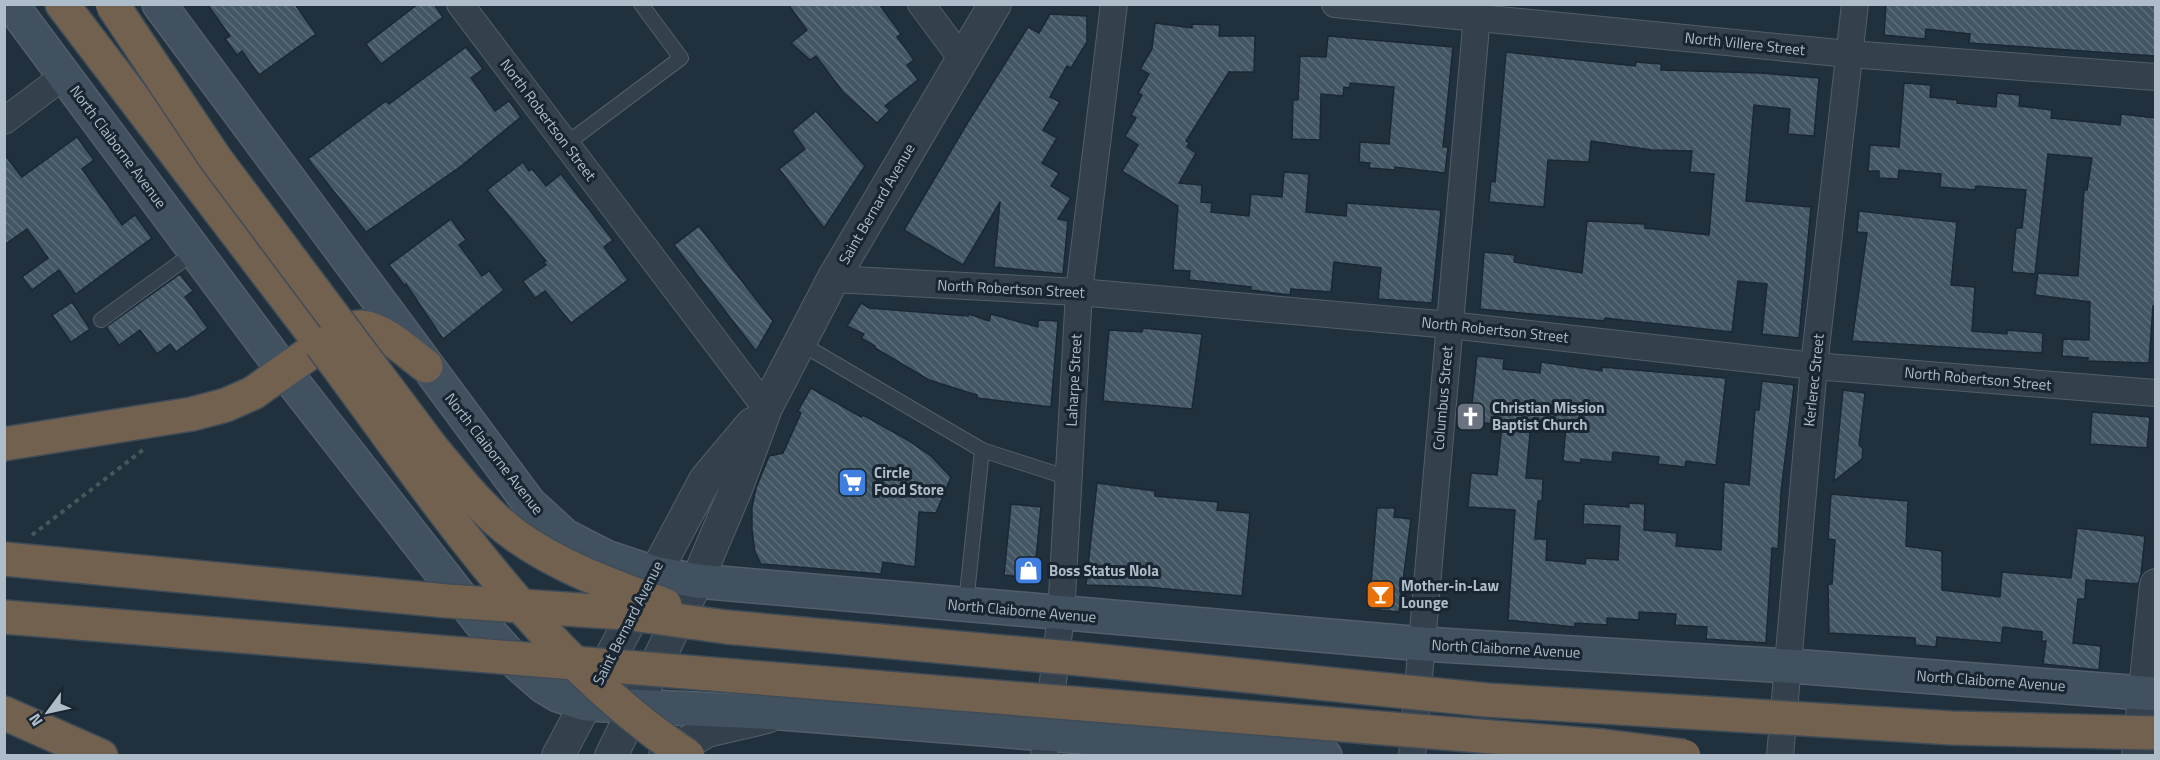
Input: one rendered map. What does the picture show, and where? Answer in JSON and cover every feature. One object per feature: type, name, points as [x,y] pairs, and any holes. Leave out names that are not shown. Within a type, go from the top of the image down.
[{"type":"highway","points":[[62,4],[503,585],[568,656],[610,696],[663,739],[695,747]]},
{"type":"highway","points":[[112,4],[216,158],[432,448],[487,511],[515,535],[600,581],[726,627]]},
{"type":"highway","points":[[4,444],[192,414],[226,405],[253,393],[338,333],[362,327],[377,332],[426,366]]},
{"type":"highway","points":[[14,550],[447,601],[624,613],[726,627],[1081,659],[1486,700],[1952,728],[2156,733]]},
{"type":"highway","points":[[4,617],[1604,746],[1684,756]]},
{"type":"highway","points":[[4,713],[101,756]]},
{"type":"highway","points":[[1952,728],[2156,748]]},
{"type":"main road","name":"North Claiborne Avenue","points":[[11,4],[285,372],[480,622],[519,665],[558,695],[586,704],[781,713],[1046,746],[1325,756]]},
{"type":"main road","name":"North Claiborne Avenue","points":[[159,4],[503,470],[546,521],[566,536],[598,554],[654,573],[698,581],[1061,615],[1423,644],[1787,666],[2152,697]]},
{"type":"street","name":"North Robertson Street","points":[[460,4],[766,408]]},
{"type":"street","points":[[921,4],[962,59]]},
{"type":"street","name":"Saint Bernard Avenue","points":[[611,756],[698,581],[766,408],[833,279],[995,4]]},
{"type":"street","name":"Laharpe Street","points":[[1046,746],[1061,615],[1079,292],[1114,4]]},
{"type":"street","name":"North Villere Street","points":[[1335,4],[1477,11],[1849,54],[2156,77]]},
{"type":"street","name":"Kerlerec Street","points":[[1780,756],[1814,366],[1855,4]]},
{"type":"street","name":"Columbus Street","points":[[1412,756],[1477,11]]},
{"type":"street","points":[[4,121],[65,75]]},
{"type":"street","name":"North Robertson Street","points":[[833,279],[1079,292],[1450,324],[1814,366],[2156,393]]},
{"type":"street","name":"Saint Bernard Avenue","points":[[558,756],[705,480],[766,408]]},
{"type":"street","points":[[2138,756],[2152,697],[2156,585]]},
{"type":"street","points":[[665,756],[695,747],[781,713]]},
{"type":"lane","points":[[566,144],[681,58],[641,4]]},
{"type":"lane","points":[[101,320],[196,251]]},
{"type":"lane","points":[[800,343],[982,450],[1069,478]]},
{"type":"lane","points":[[966,606],[982,450]]},
{"type":"path","points":[[14,550],[145,449]]},
{"type":"building","points":[[207,4],[295,4],[316,34],[259,75],[242,51],[237,55],[225,39],[230,36]]},
{"type":"building","points":[[418,4],[434,4],[443,17],[381,64],[366,44]]},
{"type":"building","points":[[788,4],[879,4],[901,34],[897,37],[914,60],[907,65],[918,80],[885,106],[890,110],[877,123],[843,92],[816,56],[810,60],[791,43],[807,30]]},
{"type":"building","points":[[1886,4],[2156,4],[2156,56],[1969,43],[1970,34],[1926,29],[1925,39],[1884,35]]},
{"type":"building","points":[[1050,14],[1087,16],[1087,42],[1071,68],[1067,66],[1050,97],[1060,102],[1043,130],[1057,138],[1042,163],[1059,173],[1051,186],[1071,198],[1058,219],[1068,221],[1063,274],[994,267],[1000,202],[963,265],[904,230],[1028,27],[1039,33]]},
{"type":"building","points":[[1155,23],[1192,28],[1192,24],[1220,25],[1219,36],[1255,36],[1254,72],[1229,72],[1186,141],[1189,143],[1187,147],[1196,153],[1179,183],[1202,185],[1201,202],[1212,203],[1211,212],[1249,216],[1251,194],[1282,197],[1284,172],[1309,174],[1306,212],[1346,216],[1347,203],[1441,210],[1432,303],[1378,299],[1381,268],[1334,262],[1331,292],[1291,289],[1290,295],[1251,290],[1251,287],[1189,280],[1190,271],[1173,270],[1178,206],[1122,171],[1138,145],[1125,136],[1136,118],[1131,115],[1142,95],[1138,93],[1149,74],[1140,69],[1152,49]]},
{"type":"building","points":[[1328,36],[1453,47],[1443,147],[1448,147],[1445,173],[1395,167],[1395,170],[1369,168],[1370,163],[1359,162],[1360,142],[1389,144],[1394,87],[1350,83],[1350,88],[1344,87],[1343,96],[1321,94],[1320,140],[1292,139],[1293,100],[1298,100],[1300,56],[1326,57]]},
{"type":"building","points":[[466,47],[483,69],[471,78],[495,111],[509,101],[521,117],[460,167],[366,232],[308,159],[386,101],[389,104]]},
{"type":"building","points":[[1506,52],[1635,66],[1636,62],[1661,64],[1661,70],[1761,73],[1819,78],[1814,136],[1788,134],[1790,109],[1754,105],[1746,201],[1811,207],[1799,338],[1762,334],[1767,284],[1738,281],[1732,332],[1605,318],[1604,321],[1480,309],[1484,252],[1515,255],[1514,262],[1582,273],[1587,221],[1645,224],[1645,228],[1709,235],[1714,174],[1690,172],[1692,151],[1652,150],[1591,141],[1589,162],[1548,160],[1544,207],[1489,202],[1491,181],[1495,182]]},
{"type":"building","points":[[1904,83],[1931,85],[1930,97],[1957,100],[1957,103],[1996,107],[1997,93],[2020,95],[2019,106],[2052,110],[2051,118],[2120,125],[2121,114],[2156,118],[2156,306],[2153,306],[2149,363],[2088,361],[2088,358],[2062,356],[2063,339],[2089,340],[2090,302],[2035,295],[2038,273],[2078,276],[2084,190],[2087,190],[2092,158],[2048,154],[2035,274],[2012,272],[2016,228],[2022,228],[2026,190],[1976,186],[1975,190],[1940,187],[1941,174],[1899,170],[1898,179],[1879,178],[1879,171],[1868,171],[1870,145],[1899,147]]},
{"type":"building","points":[[816,111],[865,166],[824,228],[779,169],[805,149],[792,131]]},
{"type":"building","points":[[77,137],[94,160],[82,169],[122,225],[135,215],[152,238],[76,294],[59,270],[32,290],[22,277],[48,258],[27,229],[4,245],[4,154],[22,177]]},
{"type":"building","points":[[523,162],[529,171],[532,169],[546,186],[561,174],[613,240],[604,247],[628,280],[571,323],[545,291],[535,298],[523,281],[546,265],[543,262],[546,261],[487,190]]},
{"type":"building","points":[[1859,211],[1957,222],[1951,285],[1975,287],[1972,331],[2007,334],[2007,330],[2043,333],[2042,353],[1852,341],[1867,233],[1857,232]]},
{"type":"building","points":[[451,219],[466,240],[459,245],[482,276],[489,271],[504,290],[443,339],[406,284],[404,285],[389,265]]},
{"type":"building","points":[[699,226],[773,321],[756,351],[674,245]]},
{"type":"building","points":[[180,274],[193,291],[185,297],[208,328],[176,352],[170,344],[157,354],[140,330],[119,345],[106,327]]},
{"type":"building","points":[[72,302],[90,329],[71,342],[52,315]]},
{"type":"building","points":[[861,303],[869,308],[968,316],[969,314],[989,321],[991,314],[1038,327],[1038,320],[1058,321],[1051,407],[977,398],[977,395],[929,380],[875,348],[861,338],[864,334],[847,326]]},
{"type":"building","points":[[1143,328],[1202,334],[1192,409],[1103,401],[1109,330],[1142,332]]},
{"type":"building","points":[[1477,356],[1504,359],[1503,369],[1540,373],[1541,362],[1602,371],[1602,367],[1726,378],[1716,465],[1686,461],[1685,467],[1658,464],[1659,457],[1613,452],[1612,462],[1581,459],[1581,463],[1563,461],[1566,425],[1531,422],[1526,478],[1543,479],[1542,501],[1538,501],[1535,539],[1547,539],[1546,560],[1585,564],[1586,558],[1618,560],[1620,526],[1583,524],[1584,504],[1629,507],[1629,503],[1645,504],[1644,530],[1677,533],[1676,546],[1721,550],[1724,482],[1749,485],[1755,410],[1759,410],[1762,381],[1794,385],[1781,492],[1778,549],[1772,548],[1766,643],[1706,639],[1707,627],[1675,625],[1676,614],[1639,612],[1639,620],[1607,618],[1607,625],[1575,623],[1575,627],[1508,620],[1515,510],[1468,507],[1471,473],[1497,475],[1502,425],[1477,422],[1477,415],[1471,414]]},
{"type":"building","name":"Circle Food Store","points":[[811,388],[861,417],[863,415],[906,439],[931,456],[951,477],[936,513],[919,512],[915,567],[883,562],[881,574],[761,564],[755,552],[752,530],[752,507],[756,488],[769,456],[783,453],[801,413],[798,411]]},
{"type":"building","points":[[1843,390],[1865,393],[1859,445],[1863,449],[1862,459],[1834,481]]},
{"type":"building","points":[[2092,412],[2150,417],[2147,448],[2090,444]]},
{"type":"building","points":[[1097,483],[1155,491],[1155,496],[1218,502],[1217,510],[1250,513],[1242,596],[1147,587],[1086,585]]},
{"type":"building","points":[[1831,494],[1908,501],[1906,546],[1942,551],[1942,590],[2000,597],[2002,572],[2071,578],[2077,528],[2145,536],[2138,584],[2086,580],[2085,599],[2078,599],[2073,643],[2101,646],[2099,670],[2043,664],[2046,641],[2042,641],[2042,632],[2003,627],[2001,643],[1937,637],[1936,647],[1915,645],[1915,638],[1829,633],[1828,584],[1832,584],[1835,540],[1828,539]]},
{"type":"building","points":[[1011,504],[1041,507],[1034,579],[1004,575]]},
{"type":"building","points":[[1377,508],[1395,508],[1394,517],[1411,519],[1399,612],[1369,609]]},
{"type":"place","name":"Christian Mission Baptist Church","points":[[1471,417]]},
{"type":"place","name":"Circle Food Store","points":[[853,482]]},
{"type":"place","name":"Boss Status Nola","points":[[1028,571]]},
{"type":"place","name":"Mother-in-Law Lounge","points":[[1380,595]]}]
